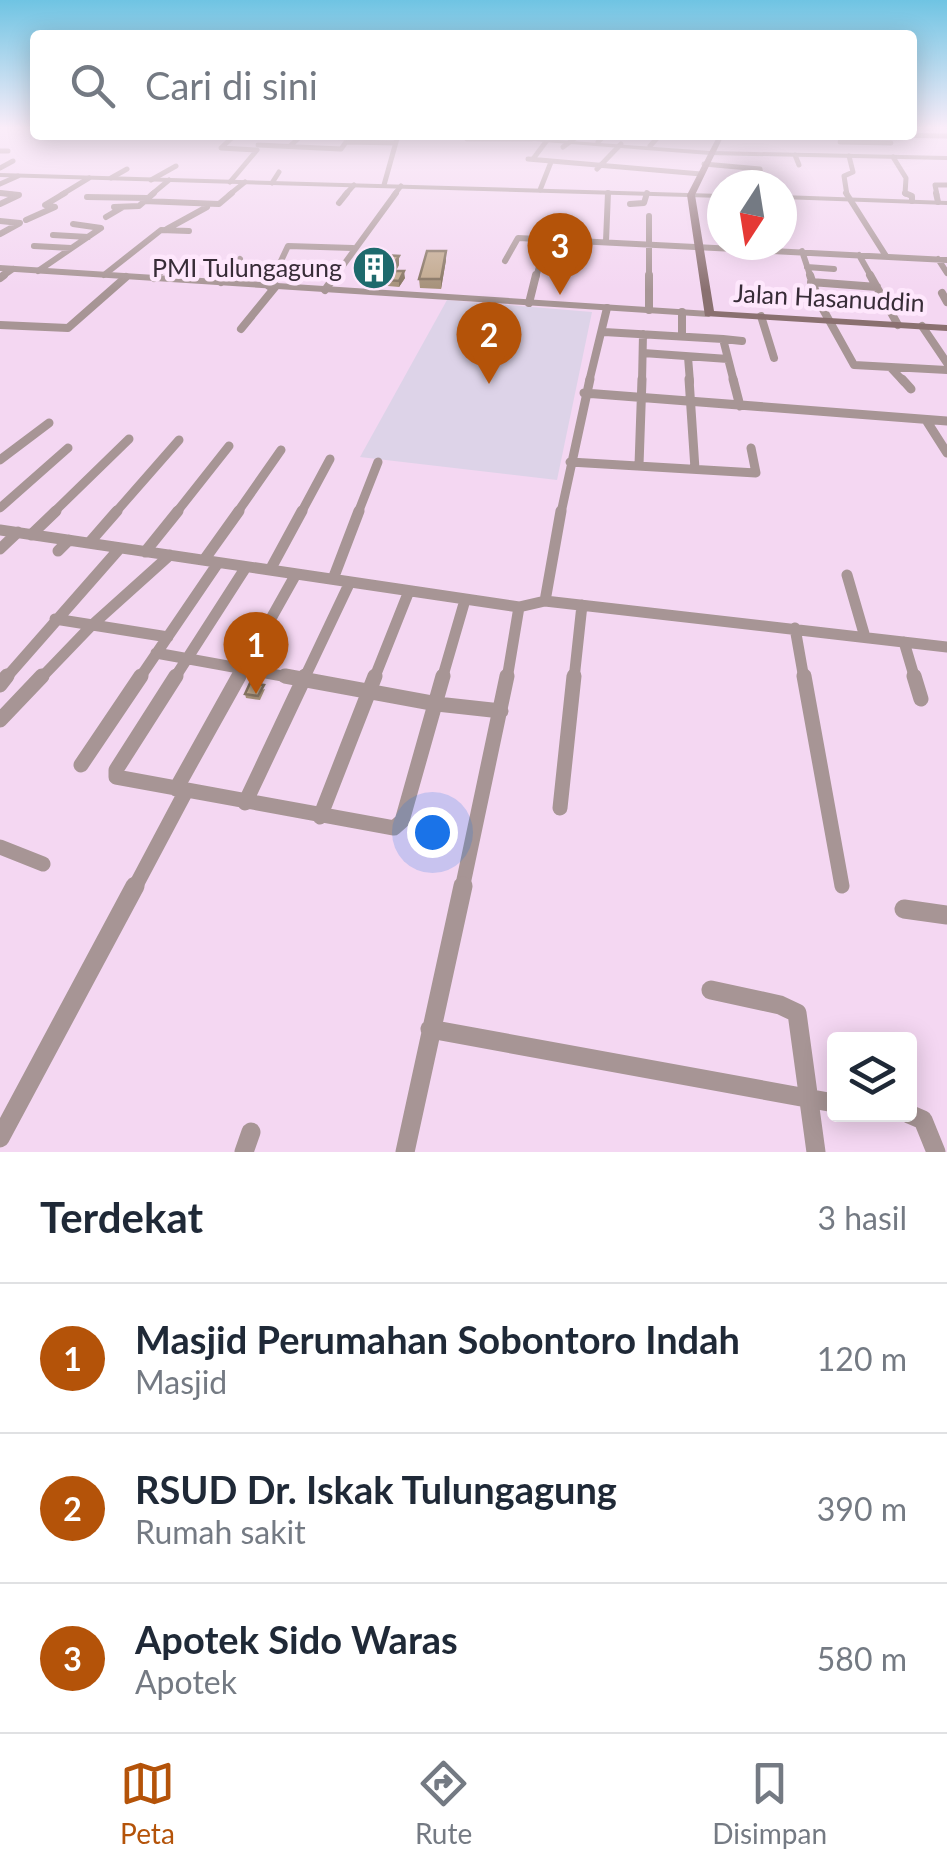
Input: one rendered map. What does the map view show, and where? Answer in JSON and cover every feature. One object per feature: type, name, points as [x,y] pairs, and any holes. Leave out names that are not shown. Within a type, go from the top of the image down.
[{"type":"main road","points":[[697,183],[691,195],[709,314]]},
{"type":"main road","name":"Jalan Hasanuddin","points":[[709,314],[947,328]]},
{"type":"street","points":[[26,220],[55,207],[45,204],[80,183]]},
{"type":"street","points":[[114,206],[139,206],[166,183]]},
{"type":"street","points":[[87,197],[220,204],[244,183]]},
{"type":"street","points":[[293,183],[707,196]]},
{"type":"street","points":[[540,190],[543,183]]},
{"type":"street","points":[[845,183],[847,199],[886,256]]},
{"type":"street","points":[[906,183],[905,194],[912,196],[912,202]]},
{"type":"street","points":[[339,203],[354,185]]},
{"type":"street","points":[[326,290],[401,186]]},
{"type":"street","points":[[437,198],[445,187]]},
{"type":"street","points":[[606,241],[608,192]]},
{"type":"street","points":[[0,193],[19,195],[0,204]]},
{"type":"street","points":[[630,204],[643,204],[647,193]]},
{"type":"street","points":[[797,197],[942,202]]},
{"type":"street","points":[[167,229],[210,204]]},
{"type":"street","points":[[106,217],[124,207]]},
{"type":"street","points":[[649,216],[649,310]]},
{"type":"street","points":[[0,221],[20,223],[1,232]]},
{"type":"street","points":[[38,271],[101,228],[73,224]]},
{"type":"street","points":[[104,275],[159,230],[188,231]]},
{"type":"street","points":[[53,235],[88,237]]},
{"type":"street","points":[[505,261],[515,239],[707,246]]},
{"type":"street","points":[[529,302],[546,239]]},
{"type":"street","points":[[34,246],[71,248]]},
{"type":"street","points":[[241,329],[272,286],[288,246],[353,248]]},
{"type":"street","points":[[797,251],[943,260],[947,273]]},
{"type":"street","points":[[802,251],[813,286],[854,365],[947,367]]},
{"type":"street","points":[[859,255],[898,324]]},
{"type":"street","points":[[222,282],[240,258]]},
{"type":"street","points":[[926,258],[932,268]]},
{"type":"street","points":[[154,278],[173,262]]},
{"type":"street","points":[[807,267],[834,268]]},
{"type":"street","points":[[0,268],[709,314]]},
{"type":"street","points":[[0,278],[13,269]]},
{"type":"street","points":[[0,326],[68,328],[126,276]]},
{"type":"street","points":[[813,286],[877,287]]},
{"type":"street","points":[[813,286],[848,292]]},
{"type":"street","points":[[546,601],[584,393],[607,308]]},
{"type":"street","points":[[682,312],[682,336]]},
{"type":"street","points":[[761,316],[774,358]]},
{"type":"street","points":[[0,337],[14,326]]},
{"type":"street","points":[[922,326],[947,367]]},
{"type":"street","points":[[604,332],[742,340]]},
{"type":"street","points":[[639,465],[643,334]]},
{"type":"street","points":[[723,339],[740,406]]},
{"type":"street","points":[[644,354],[728,359]]},
{"type":"street","points":[[688,356],[695,469]]},
{"type":"street","points":[[892,368],[911,389]]},
{"type":"street","points":[[584,393],[947,421]]},
{"type":"street","points":[[926,420],[947,454]]},
{"type":"street","points":[[0,460],[48,423]]},
{"type":"street","points":[[0,550],[25,533],[129,439]]},
{"type":"street","points":[[88,543],[179,440]]},
{"type":"street","points":[[145,552],[229,446]]},
{"type":"street","points":[[0,508],[68,448]]},
{"type":"street","points":[[570,462],[756,473],[751,448]]},
{"type":"street","points":[[204,560],[281,450]]},
{"type":"street","points":[[270,570],[330,459]]},
{"type":"street","points":[[333,580],[378,462]]},
{"type":"street","points":[[0,530],[520,608],[546,601],[947,647]]},
{"type":"street","points":[[58,551],[68,540]]},
{"type":"street","points":[[0,685],[120,548]]},
{"type":"street","points":[[0,720],[91,626],[170,555]]},
{"type":"street","points":[[80,764],[218,562]]},
{"type":"street","points":[[246,567],[114,775],[320,816],[391,828],[400,824],[465,600]]},
{"type":"street","points":[[0,1138],[296,574]]},
{"type":"street","points":[[848,575],[865,637]]},
{"type":"street","points":[[245,803],[350,582]]},
{"type":"street","points":[[320,816],[409,591]]},
{"type":"street","points":[[560,808],[582,605]]},
{"type":"street","points":[[404,1152],[502,711],[520,608]]},
{"type":"street","points":[[55,620],[168,637]]},
{"type":"street","points":[[795,628],[842,886]]},
{"type":"street","points":[[904,642],[921,700]]},
{"type":"street","points":[[156,653],[437,704],[502,711]]},
{"type":"street","points":[[0,848],[44,864]]},
{"type":"street","points":[[904,910],[947,915]]},
{"type":"street","points":[[710,990],[780,1005],[797,1014],[816,1152]]},
{"type":"street","points":[[430,1029],[827,1102]]},
{"type":"street","points":[[917,1118],[922,1120],[936,1152]]},
{"type":"shaded area","points":[[447,300],[592,312],[557,480],[360,457]]},
{"type":"building","points":[[427,251],[446,251],[441,279],[419,279]]},
{"type":"building","points":[[362,254],[399,256],[394,264],[362,262]]},
{"type":"building","points":[[393,271],[404,271],[399,281],[387,280]]},
{"type":"building","points":[[250,683],[264,685],[258,696],[245,694]]},
{"type":"place","name":"PMI Tulungagung","points":[[374,268]]},
{"type":"place","name":"Apotek Sido Waras","points":[[560,295]]},
{"type":"place","name":"RSUD Dr. Iskak Tulungagung","points":[[489,384]]},
{"type":"place","name":"Masjid Perumahan Sobontoro Indah","points":[[256,694]]}]
